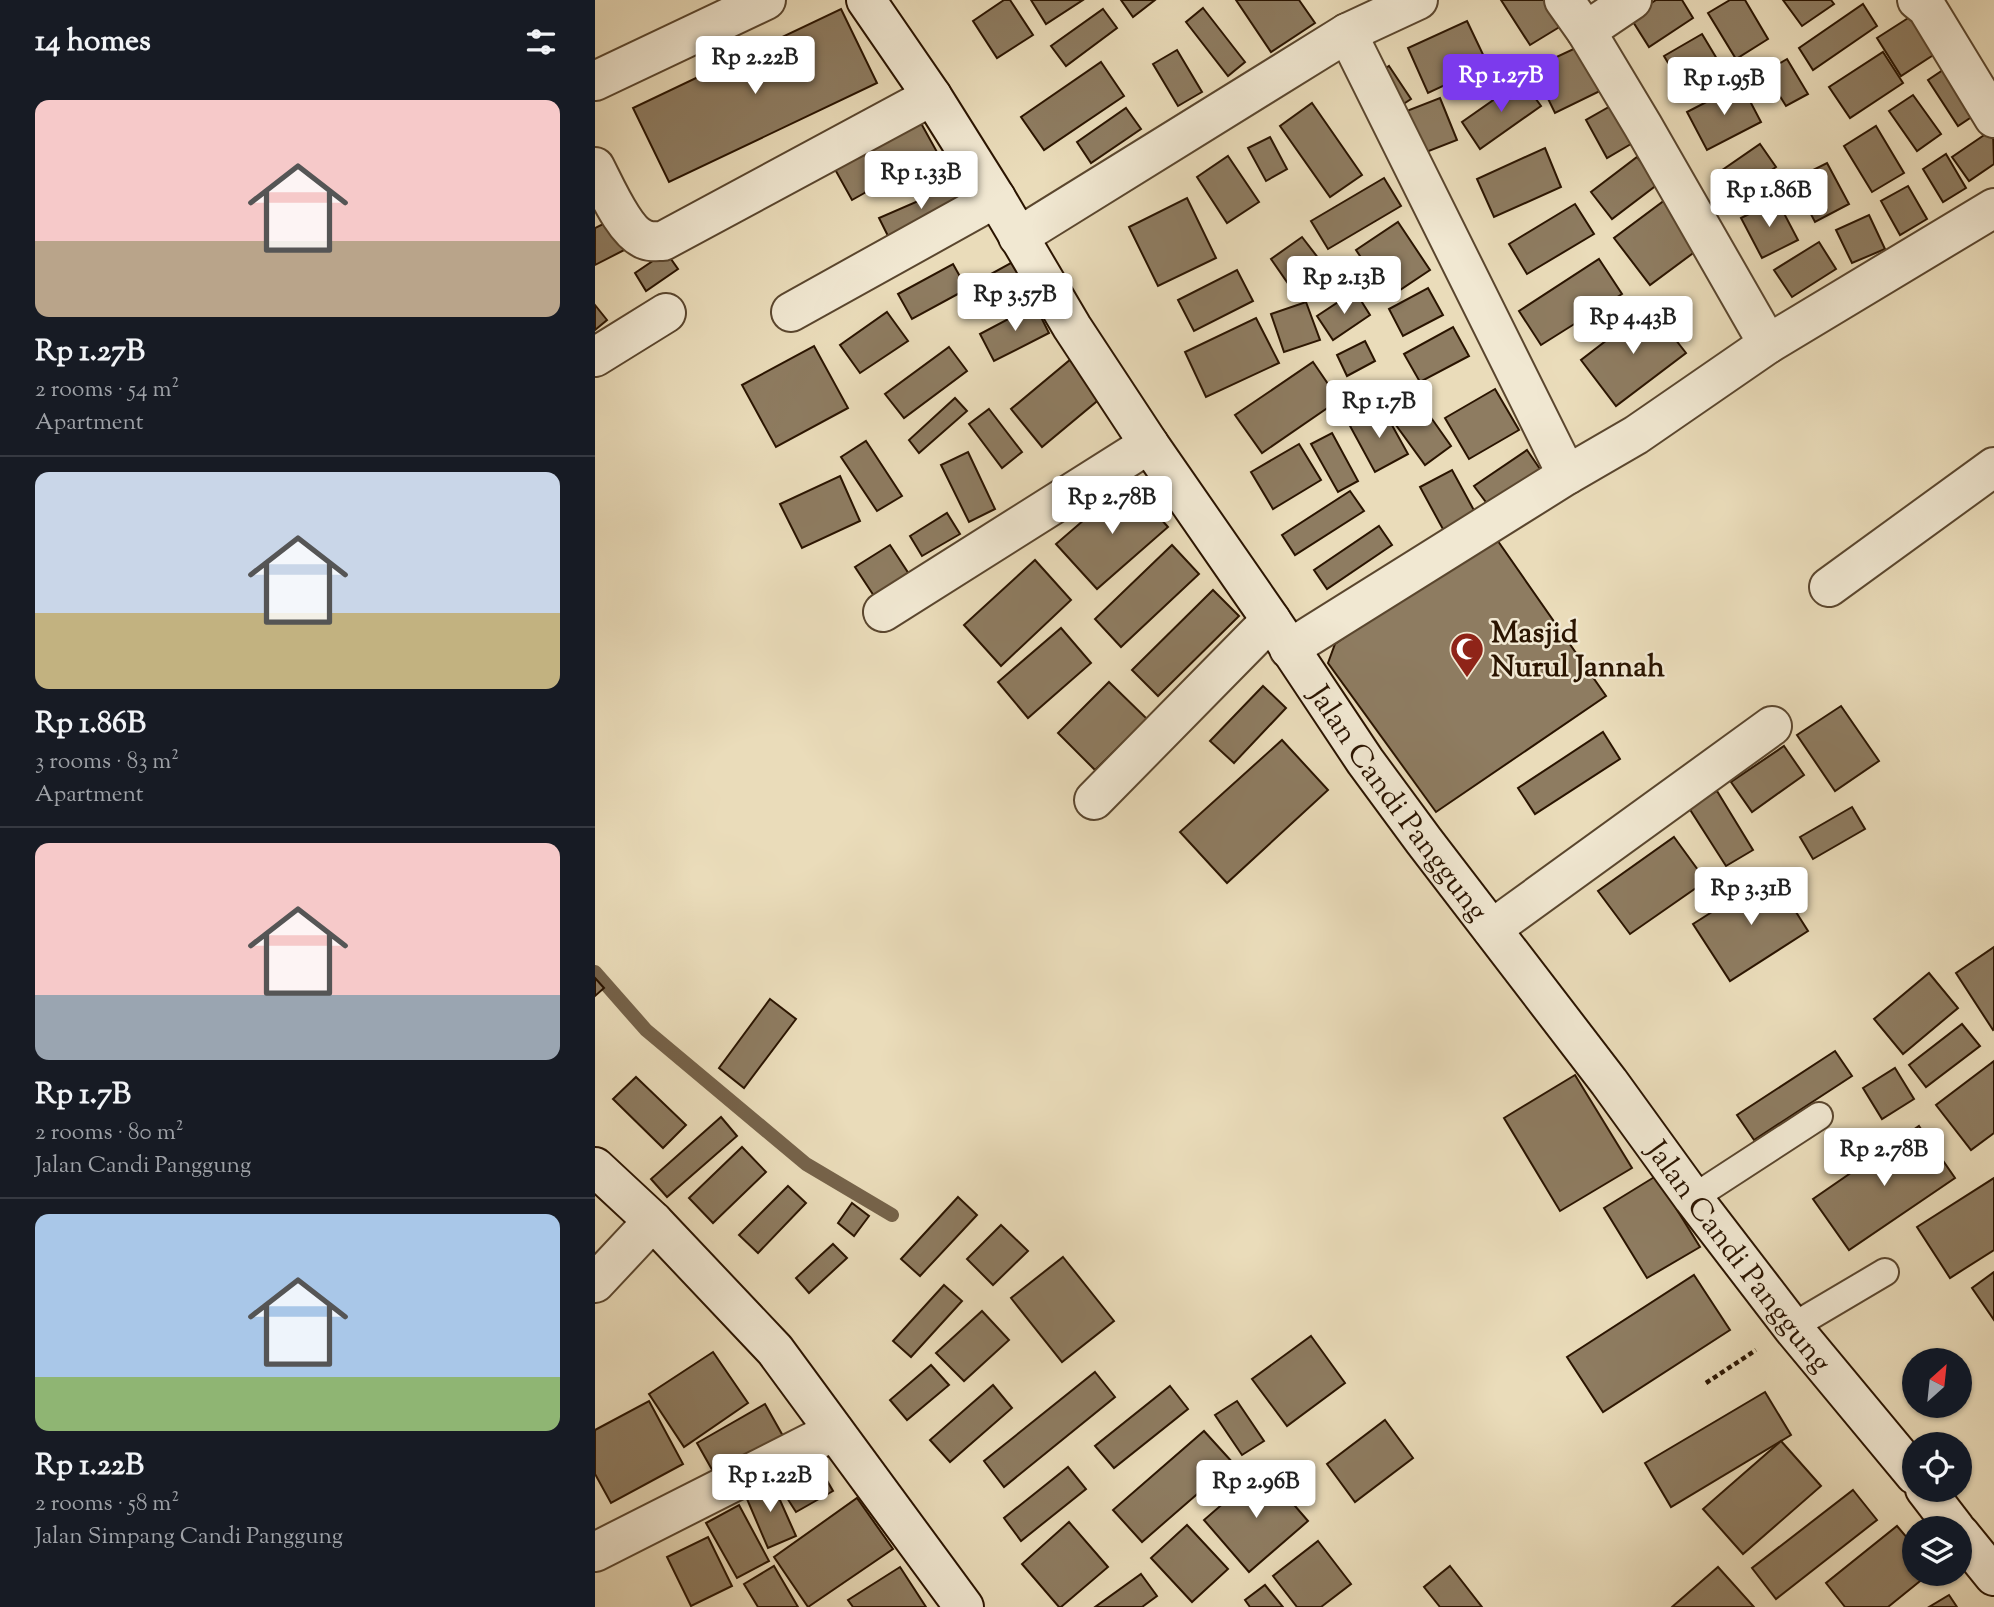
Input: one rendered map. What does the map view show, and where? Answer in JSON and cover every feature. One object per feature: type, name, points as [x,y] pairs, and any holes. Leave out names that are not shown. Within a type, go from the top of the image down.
[{"type":"street","points":[[595,82],[766,0]]},
{"type":"street","name":"Jalan Candi Panggung","points":[[866,0],[932,96],[1072,327],[1365,761],[1609,1082],[1693,1199],[1792,1327],[1902,1459]]},
{"type":"street","points":[[1018,237],[1355,20],[1418,0]]},
{"type":"street","points":[[1564,0],[1586,31],[1768,344]]},
{"type":"street","points":[[1586,31],[1632,0]]},
{"type":"street","points":[[1917,0],[1927,8],[1994,118]]},
{"type":"street","points":[[1355,20],[1567,475]]},
{"type":"street","points":[[595,167],[633,232],[646,240],[663,241],[932,96]]},
{"type":"street","points":[[791,312],[996,198]]},
{"type":"street","points":[[1094,800],[1280,635],[1636,435],[1768,344],[1994,208]]},
{"type":"street","points":[[595,357],[666,313]]},
{"type":"street","points":[[883,612],[1149,444]]},
{"type":"street","points":[[1829,587],[1994,467]]},
{"type":"street","points":[[1492,929],[1772,726]]},
{"type":"street","points":[[595,1167],[653,1221],[775,1350],[964,1607]]},
{"type":"street","points":[[595,1283],[653,1221]]},
{"type":"street","points":[[595,1552],[834,1431]]},
{"type":"street","points":[[1935,1502],[1946,1516]]},
{"type":"street","points":[[1972,1549],[1994,1576]]},
{"type":"lane","points":[[1693,1199],[1819,1116]]},
{"type":"lane","points":[[1792,1327],[1885,1272]]},
{"type":"path","points":[[1706,1382],[1792,1327]]},
{"type":"building","points":[[1004,0],[1010,0],[1033,35],[997,58],[973,21]]},
{"type":"building","points":[[1031,0],[1083,0],[1046,24]]},
{"type":"building","points":[[1121,0],[1155,0],[1133,17]]},
{"type":"building","points":[[1236,0],[1299,0],[1315,23],[1271,52]]},
{"type":"building","points":[[1501,0],[1551,0],[1566,23],[1530,45]]},
{"type":"building","points":[[1656,0],[1682,0],[1693,18],[1649,47],[1630,17]]},
{"type":"building","points":[[1730,0],[1745,0],[1768,39],[1736,59],[1708,13]]},
{"type":"building","points":[[1783,0],[1831,0],[1834,4],[1802,26]]},
{"type":"building","points":[[1863,4],[1877,26],[1813,70],[1799,48]]},
{"type":"building","points":[[1203,8],[1245,62],[1228,76],[1186,22]]},
{"type":"building","points":[[841,9],[877,83],[669,182],[633,108]]},
{"type":"building","points":[[1103,9],[1117,28],[1066,66],[1051,46]]},
{"type":"building","points":[[1916,13],[1941,50],[1901,76],[1877,38]]},
{"type":"building","points":[[1467,21],[1488,65],[1428,93],[1408,48]]},
{"type":"building","points":[[1702,34],[1723,69],[1685,91],[1664,56]]},
{"type":"building","points":[[1582,45],[1604,89],[1555,113],[1533,68]]},
{"type":"building","points":[[1177,50],[1202,92],[1178,106],[1153,64]]},
{"type":"building","points":[[1883,52],[1903,83],[1850,118],[1829,87]]},
{"type":"building","points":[[1787,59],[1808,94],[1786,106],[1765,72]]},
{"type":"building","points":[[1101,62],[1124,96],[1044,150],[1021,117]]},
{"type":"building","points":[[1955,62],[1985,108],[1958,126],[1928,80]]},
{"type":"building","points":[[1389,66],[1411,99],[1393,111],[1370,79]]},
{"type":"building","points":[[1522,80],[1541,106],[1480,149],[1462,122]]},
{"type":"building","points":[[1741,84],[1761,122],[1707,150],[1687,112]]},
{"type":"building","points":[[1913,95],[1941,134],[1917,151],[1889,111]]},
{"type":"building","points":[[1440,98],[1457,140],[1416,156],[1399,114]]},
{"type":"building","points":[[1312,103],[1362,175],[1330,197],[1280,126]]},
{"type":"building","points":[[1614,104],[1636,141],[1607,158],[1586,120]]},
{"type":"building","points":[[1126,108],[1141,129],[1091,163],[1077,142]]},
{"type":"building","points":[[917,116],[937,152],[852,200],[832,164]]},
{"type":"building","points":[[1876,126],[1904,173],[1872,192],[1844,146]]},
{"type":"building","points":[[1993,129],[1994,164],[1969,181],[1952,157]]},
{"type":"building","points":[[1270,137],[1287,169],[1266,181],[1248,148]]},
{"type":"building","points":[[1760,144],[1776,167],[1730,198],[1715,175]]},
{"type":"building","points":[[1545,148],[1561,187],[1494,217],[1477,179]]},
{"type":"building","points":[[1946,154],[1966,188],[1943,202],[1923,169]]},
{"type":"building","points":[[1228,156],[1259,202],[1227,223],[1197,177]]},
{"type":"building","points":[[1637,157],[1658,184],[1612,219],[1591,192]]},
{"type":"building","points":[[1827,163],[1849,204],[1815,222],[1793,180]]},
{"type":"building","points":[[1384,178],[1401,206],[1328,249],[1311,221]]},
{"type":"building","points":[[955,185],[964,204],[889,238],[879,218]]},
{"type":"building","points":[[1908,186],[1927,219],[1900,235],[1881,201]]},
{"type":"building","points":[[1187,198],[1216,258],[1158,286],[1129,227]]},
{"type":"building","points":[[1665,200],[1700,248],[1650,285],[1614,238]]},
{"type":"building","points":[[1777,200],[1798,240],[1762,258],[1741,218]]},
{"type":"building","points":[[1575,204],[1594,234],[1527,274],[1509,244]]},
{"type":"building","points":[[1869,215],[1885,249],[1852,263],[1836,230]]},
{"type":"building","points":[[619,216],[634,245],[595,265],[595,228]]},
{"type":"building","points":[[1398,222],[1430,270],[1388,298],[1356,250]]},
{"type":"building","points":[[1302,237],[1329,272],[1296,295],[1271,259]]},
{"type":"building","points":[[1819,242],[1836,269],[1792,297],[1774,270]]},
{"type":"building","points":[[666,252],[678,269],[646,291],[635,273]]},
{"type":"building","points":[[1022,257],[1034,278],[983,306],[971,285]]},
{"type":"building","points":[[1599,259],[1622,294],[1541,345],[1519,311]]},
{"type":"building","points":[[953,264],[967,289],[912,319],[898,294]]},
{"type":"building","points":[[1237,270],[1253,301],[1194,331],[1178,300]]},
{"type":"building","points":[[1428,288],[1443,315],[1403,336],[1389,309]]},
{"type":"building","points":[[1355,291],[1370,315],[1333,340],[1317,316]]},
{"type":"building","points":[[1306,302],[1320,340],[1284,352],[1271,314]]},
{"type":"building","points":[[595,305],[607,320],[595,330]]},
{"type":"building","points":[[1035,305],[1049,333],[994,361],[980,334]]},
{"type":"building","points":[[1650,307],[1686,353],[1616,406],[1581,360]]},
{"type":"building","points":[[887,312],[908,341],[860,373],[840,345]]},
{"type":"building","points":[[1256,318],[1279,363],[1206,397],[1185,352]]},
{"type":"building","points":[[1453,327],[1469,356],[1420,382],[1404,354]]},
{"type":"building","points":[[1365,341],[1375,361],[1347,376],[1337,355]]},
{"type":"building","points":[[814,346],[848,408],[776,447],[742,385]]},
{"type":"building","points":[[949,347],[967,371],[904,418],[885,394]]},
{"type":"building","points":[[1071,359],[1102,397],[1042,447],[1011,409]]},
{"type":"building","points":[[1313,362],[1339,400],[1262,453],[1235,415]]},
{"type":"building","points":[[1495,389],[1519,430],[1469,459],[1445,418]]},
{"type":"building","points":[[955,398],[967,411],[919,453],[909,440]]},
{"type":"building","points":[[1420,402],[1451,446],[1425,465],[1393,421]]},
{"type":"building","points":[[989,409],[1022,452],[1002,468],[969,424]]},
{"type":"building","points":[[1383,409],[1408,454],[1375,472],[1350,426]]},
{"type":"building","points":[[1332,433],[1358,481],[1338,492],[1311,444]]},
{"type":"building","points":[[866,441],[902,496],[877,511],[841,457]]},
{"type":"building","points":[[1299,444],[1321,480],[1273,509],[1251,472]]},
{"type":"building","points":[[1527,450],[1540,469],[1488,505],[1474,486]]},
{"type":"building","points":[[968,452],[995,509],[969,522],[941,465]]},
{"type":"building","points":[[1452,470],[1476,514],[1444,531],[1420,487]]},
{"type":"building","points":[[840,476],[860,521],[802,548],[780,504]]},
{"type":"building","points":[[1128,482],[1168,527],[1097,589],[1056,544]]},
{"type":"building","points":[[1350,491],[1364,511],[1295,555],[1282,535]]},
{"type":"building","points":[[947,513],[960,534],[922,556],[910,536]]},
{"type":"building","points":[[1379,526],[1392,545],[1327,589],[1314,570]]},
{"type":"building","name":"Masjid Nurul Jannah","points":[[1493,534],[1606,696],[1436,812],[1328,663],[1335,644]]},
{"type":"building","points":[[890,545],[909,574],[874,596],[855,567]]},
{"type":"building","points":[[1172,545],[1199,574],[1121,647],[1095,619]]},
{"type":"building","points":[[1035,560],[1071,600],[1001,666],[964,625]]},
{"type":"building","points":[[1213,590],[1239,616],[1158,696],[1132,670]]},
{"type":"building","points":[[1061,628],[1091,663],[1028,718],[998,682]]},
{"type":"building","points":[[1109,682],[1147,719],[1095,770],[1058,733]]},
{"type":"building","points":[[1263,686],[1286,708],[1234,763],[1210,741]]},
{"type":"building","points":[[1841,706],[1879,761],[1835,791],[1797,735]]},
{"type":"building","points":[[1603,732],[1620,759],[1535,814],[1518,788]]},
{"type":"building","points":[[1282,740],[1328,790],[1227,883],[1180,832]]},
{"type":"building","points":[[1784,746],[1804,775],[1752,812],[1731,782]]},
{"type":"building","points":[[1717,791],[1753,850],[1726,866],[1689,808]]},
{"type":"building","points":[[1852,807],[1865,829],[1813,859],[1800,837]]},
{"type":"building","points":[[1674,837],[1706,881],[1630,934],[1598,891]]},
{"type":"building","points":[[1772,874],[1808,931],[1730,981],[1693,924]]},
{"type":"building","points":[[1994,947],[1994,1029],[1993,1030],[1956,973]]},
{"type":"building","points":[[1929,973],[1958,1008],[1903,1054],[1874,1019]]},
{"type":"building","points":[[595,978],[604,988],[595,996]]},
{"type":"building","points":[[770,999],[796,1019],[744,1088],[719,1068]]},
{"type":"building","points":[[1962,1024],[1980,1046],[1926,1087],[1909,1065]]},
{"type":"building","points":[[1835,1051],[1852,1076],[1754,1140],[1737,1115]]},
{"type":"building","points":[[1994,1061],[1994,1133],[1971,1150],[1936,1105]]},
{"type":"building","points":[[1895,1068],[1914,1099],[1882,1119],[1863,1088]]},
{"type":"building","points":[[1575,1075],[1632,1168],[1560,1211],[1504,1118]]},
{"type":"building","points":[[636,1077],[686,1125],[663,1148],[613,1099]]},
{"type":"building","points":[[721,1117],[737,1136],[667,1197],[651,1179]]},
{"type":"building","points":[[1919,1126],[1955,1178],[1849,1250],[1813,1199]]},
{"type":"building","points":[[742,1147],[766,1172],[713,1223],[689,1198]]},
{"type":"building","points":[[1656,1176],[1700,1247],[1647,1278],[1604,1208]]},
{"type":"building","points":[[1994,1178],[1994,1250],[1950,1278],[1917,1227]]},
{"type":"building","points":[[788,1186],[806,1203],[758,1253],[739,1235]]},
{"type":"building","points":[[958,1197],[977,1215],[920,1276],[901,1259]]},
{"type":"building","points":[[852,1203],[869,1216],[854,1236],[838,1223]]},
{"type":"building","points":[[1001,1225],[1028,1251],[993,1285],[967,1259]]},
{"type":"building","points":[[833,1244],[847,1258],[809,1293],[796,1278]]},
{"type":"building","points":[[1063,1257],[1114,1321],[1062,1362],[1011,1298]]},
{"type":"building","points":[[1994,1272],[1994,1320],[1972,1288]]},
{"type":"building","points":[[1694,1275],[1730,1330],[1603,1412],[1567,1357]]},
{"type":"building","points":[[944,1285],[962,1301],[911,1357],[893,1341]]},
{"type":"building","points":[[982,1311],[1009,1340],[964,1381],[936,1353]]},
{"type":"building","points":[[1311,1336],[1345,1383],[1287,1426],[1252,1379]]},
{"type":"building","points":[[713,1352],[748,1403],[684,1447],[649,1394]]},
{"type":"building","points":[[931,1365],[949,1385],[907,1420],[890,1400]]},
{"type":"building","points":[[1095,1372],[1115,1397],[1004,1487],[984,1461]]},
{"type":"building","points":[[993,1385],[1012,1408],[950,1462],[930,1440]]},
{"type":"building","points":[[1170,1386],[1188,1409],[1114,1468],[1095,1446]]},
{"type":"building","points":[[1765,1392],[1791,1435],[1671,1507],[1645,1463]]},
{"type":"building","points":[[649,1401],[683,1464],[611,1503],[595,1474],[595,1430]]},
{"type":"building","points":[[1237,1401],[1264,1441],[1242,1455],[1215,1415]]},
{"type":"building","points":[[765,1404],[783,1436],[715,1475],[697,1443]]},
{"type":"building","points":[[1385,1420],[1413,1458],[1355,1502],[1327,1464]]},
{"type":"building","points":[[1204,1431],[1233,1463],[1142,1542],[1113,1510]]},
{"type":"building","points":[[1781,1441],[1821,1486],[1743,1554],[1703,1509]]},
{"type":"building","points":[[811,1453],[833,1491],[796,1512],[773,1476]]},
{"type":"building","points":[[1068,1467],[1086,1489],[1021,1541],[1004,1518]]},
{"type":"building","points":[[1263,1469],[1308,1521],[1249,1572],[1204,1520]]},
{"type":"building","points":[[771,1480],[796,1536],[768,1548],[744,1492]]},
{"type":"building","points":[[1853,1490],[1877,1520],[1776,1599],[1752,1568]]},
{"type":"building","points":[[857,1498],[893,1549],[808,1607],[774,1557]]},
{"type":"building","points":[[739,1505],[769,1561],[737,1578],[706,1523]]},
{"type":"building","points":[[1069,1522],[1108,1567],[1059,1607],[1022,1564]]},
{"type":"building","points":[[1187,1525],[1228,1569],[1192,1602],[1151,1558]]},
{"type":"building","points":[[1897,1526],[1902,1532],[1902,1586],[1914,1586],[1888,1607],[1845,1607],[1826,1583]]},
{"type":"building","points":[[708,1537],[732,1586],[691,1606],[667,1557]]},
{"type":"building","points":[[1318,1541],[1351,1584],[1321,1607],[1297,1607],[1273,1576]]},
{"type":"building","points":[[774,1566],[798,1607],[758,1607],[744,1584]]},
{"type":"building","points":[[1450,1566],[1482,1607],[1440,1607],[1424,1587]]},
{"type":"building","points":[[900,1567],[926,1607],[853,1607],[848,1600]]},
{"type":"building","points":[[1718,1567],[1754,1607],[1672,1607]]},
{"type":"building","points":[[1141,1574],[1157,1596],[1142,1607],[1095,1607]]},
{"type":"building","points":[[1265,1585],[1283,1607],[1250,1607],[1245,1600]]},
{"type":"building","points":[[1949,1595],[1957,1607],[1929,1607]]},
{"type":"waterway","points":[[595,972],[646,1030],[806,1164],[892,1215]]},
{"type":"place","name":"Masjid Nurul Jannah","points":[[1467,679]]}]
